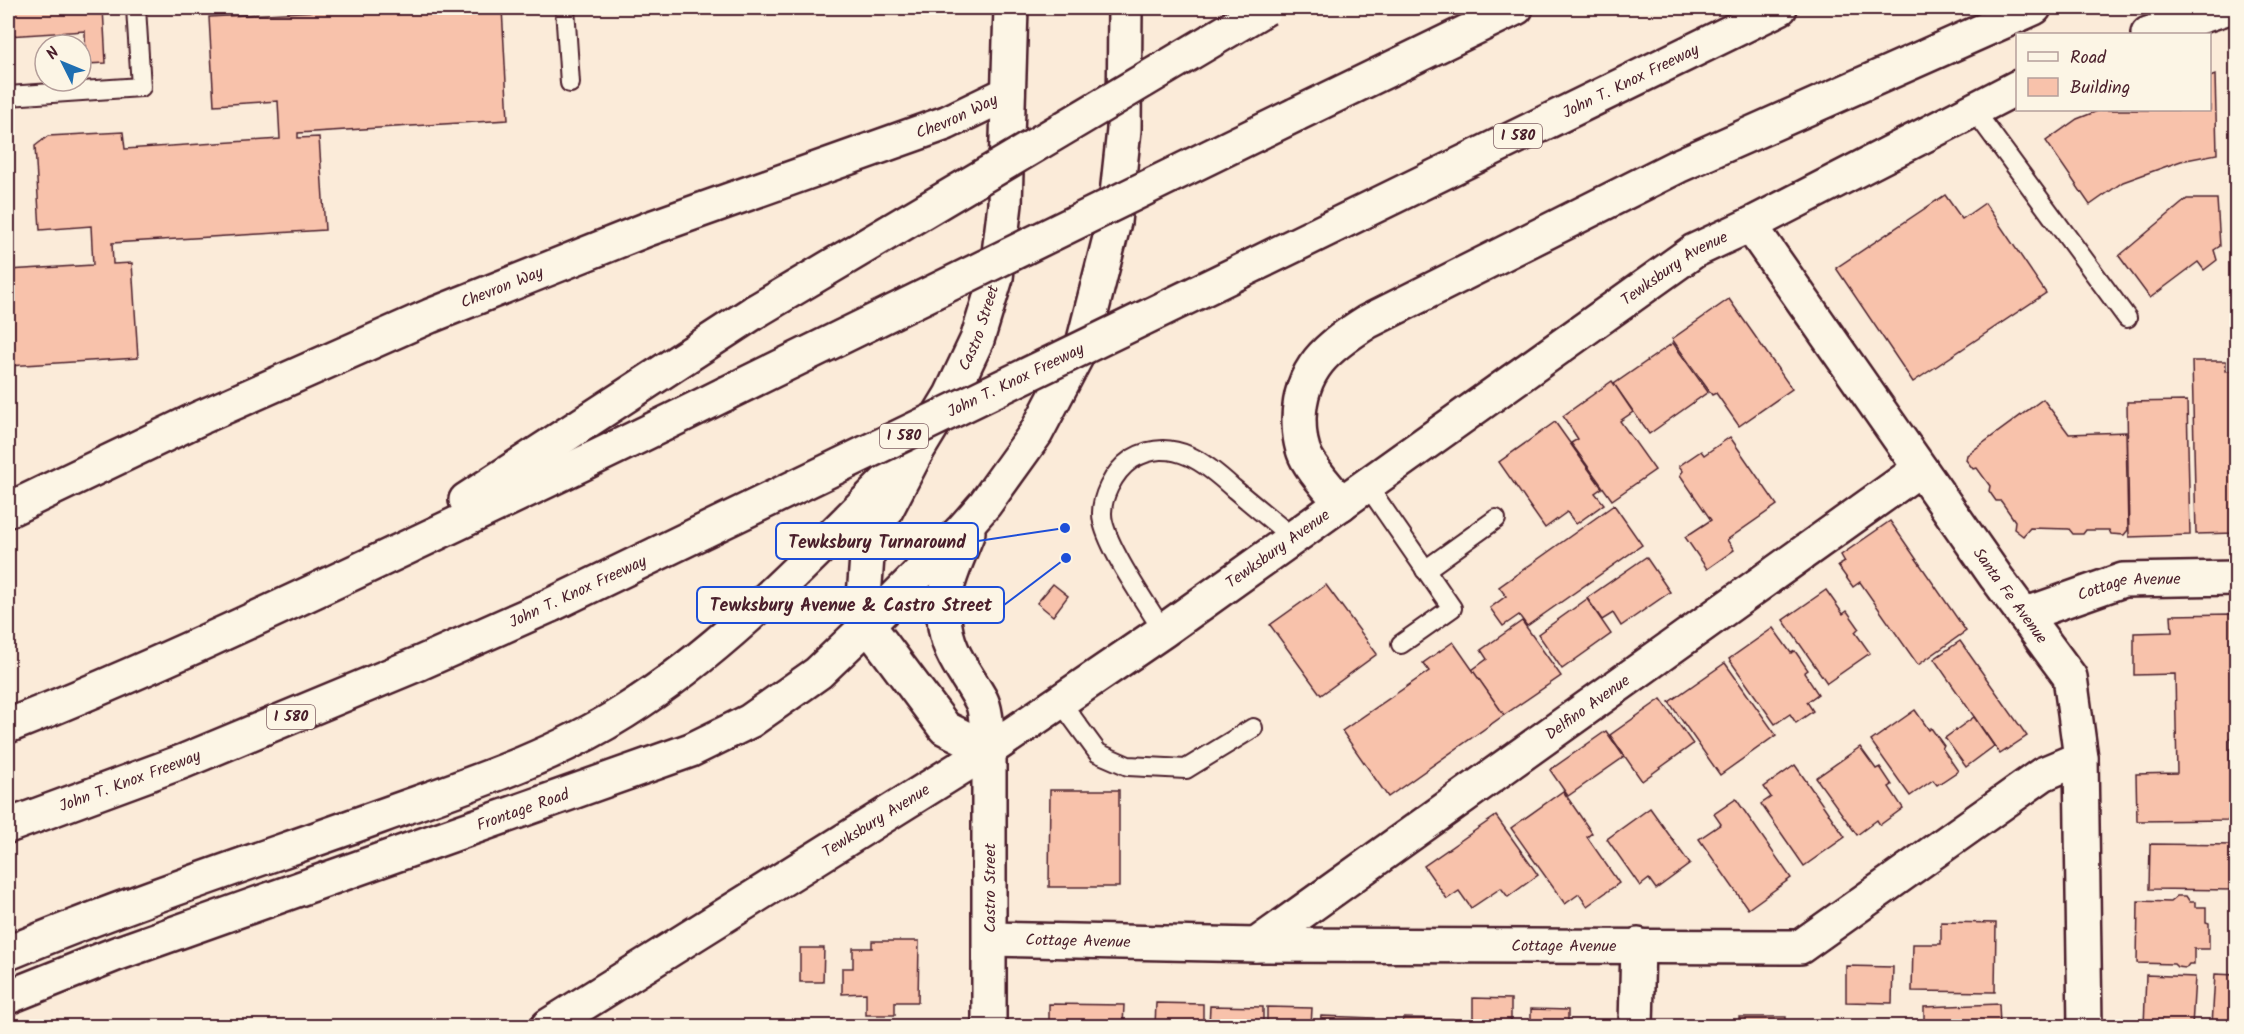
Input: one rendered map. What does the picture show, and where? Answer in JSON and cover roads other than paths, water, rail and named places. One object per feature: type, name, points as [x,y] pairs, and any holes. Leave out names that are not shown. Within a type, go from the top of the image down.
[{"type":"main road","name":"Castro Street","points":[[989,750],[945,728],[868,625],[864,597],[867,557],[880,520],[951,395],[977,340],[996,278],[1005,204],[1011,8]]},
{"type":"main road","name":"Castro Street","points":[[989,1026],[989,750],[982,702],[954,656],[946,635],[944,615],[951,576],[973,517],[1036,433],[1083,344],[1114,222],[1124,130],[1125,8]]},
{"type":"main road","points":[[359,570],[756,311],[1266,8]]},
{"type":"main road","points":[[8,726],[205,642],[359,570],[1516,8]]},
{"type":"main road","name":"John T. Knox Freeway","points":[[14,824],[184,761],[265,728],[551,605],[1780,8]]},
{"type":"main road","points":[[1341,504],[1306,458],[1299,433],[1299,411],[1303,388],[1314,365],[1335,343],[1367,322],[1678,166],[2034,8]]},
{"type":"main road","points":[[2151,33],[2226,8]]},
{"type":"main road","name":"Tewksbury Avenue","points":[[548,1026],[989,750],[1163,631],[1694,251],[1750,225],[2016,88]]},
{"type":"main road","name":"Chevron Way","points":[[8,510],[193,421],[430,316],[648,229],[946,123],[1008,93]]},
{"type":"main road","name":"Santa Fe Avenue","points":[[1750,225],[1920,469],[2070,676],[2081,758],[2085,1026]]},
{"type":"main road","points":[[8,953],[98,917],[463,787],[526,762],[588,733],[625,712],[686,669],[759,605],[917,452]]},
{"type":"main road","name":"Delfino Avenue","points":[[1257,945],[1920,469]]},
{"type":"main road","name":"Frontage Road","points":[[8,996],[127,950],[691,750],[730,732],[777,703],[818,673],[973,517]]},
{"type":"main road","name":"Cottage Avenue","points":[[2024,615],[2123,580],[2236,578]]},
{"type":"main road","name":"Cottage Avenue","points":[[990,939],[1257,945],[1800,947],[2043,774],[2081,758]]},
{"type":"main road","points":[[1636,1026],[1638,945]]},
{"type":"lane","points":[[8,96],[141,87],[136,8]]},
{"type":"lane","points":[[565,8],[570,83]]},
{"type":"lane","points":[[1974,110],[2127,318]]},
{"type":"lane","points":[[1163,631],[1110,541],[1102,521],[1104,500],[1108,490],[1113,479],[1127,462],[1144,452],[1167,449],[1190,456],[1213,471],[1293,538]]},
{"type":"lane","points":[[1367,485],[1452,608],[1401,644]]},
{"type":"lane","points":[[1425,570],[1496,519]]},
{"type":"lane","points":[[1060,701],[1098,753],[1128,766],[1186,769],[1252,728]]},
{"type":"place","name":"Tewksbury Turnaround","points":[[1065,528]]},
{"type":"place","name":"Tewksbury Avenue & Castro Street","points":[[1066,558]]}]
